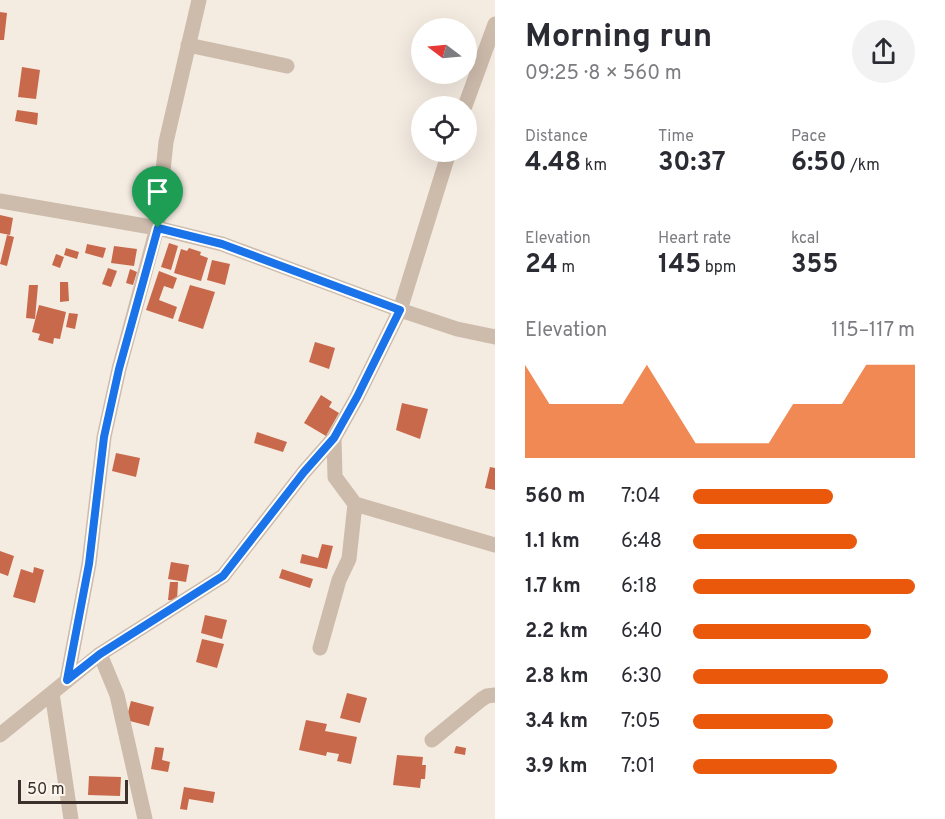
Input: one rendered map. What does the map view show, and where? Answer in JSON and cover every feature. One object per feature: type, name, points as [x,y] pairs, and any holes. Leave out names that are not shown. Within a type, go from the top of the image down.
[{"type":"street","points":[[67,680],[89,564],[104,437],[119,369],[158,228],[166,142],[199,0]]},
{"type":"street","points":[[469,96],[495,24]]},
{"type":"street","points":[[188,45],[287,66]]},
{"type":"street","points":[[0,735],[100,654],[223,576],[304,472],[334,438],[400,310],[446,162]]},
{"type":"street","points":[[0,201],[158,228],[222,244],[400,310],[457,329],[495,337]]},
{"type":"street","points":[[334,438],[335,477],[356,504],[495,545]]},
{"type":"street","points":[[320,648],[339,580],[349,559],[356,504]]},
{"type":"street","points":[[100,654],[117,695],[145,819]]},
{"type":"street","points":[[52,693],[71,819]]},
{"type":"street","points":[[432,740],[487,696],[495,695]]},
{"type":"building","points":[[0,12],[7,13],[4,40],[0,40]]},
{"type":"building","points":[[22,67],[40,70],[36,99],[18,97]]},
{"type":"building","points":[[17,110],[38,113],[37,125],[15,121]]},
{"type":"building","points":[[0,215],[13,218],[10,235],[0,233]]},
{"type":"building","points":[[7,235],[14,237],[7,266],[0,264]]},
{"type":"building","points":[[169,243],[178,246],[171,270],[161,267]]},
{"type":"building","points":[[87,244],[106,248],[103,258],[85,253]]},
{"type":"building","points":[[114,246],[137,249],[134,266],[111,263]]},
{"type":"building","points":[[66,248],[79,252],[77,259],[64,255]]},
{"type":"building","points":[[189,248],[201,252],[200,255],[208,258],[201,281],[174,273],[181,249],[187,251]]},
{"type":"building","points":[[56,254],[64,257],[60,268],[52,265]]},
{"type":"building","points":[[212,260],[230,264],[225,285],[207,280]]},
{"type":"building","points":[[108,268],[117,271],[111,287],[102,284]]},
{"type":"building","points":[[130,269],[137,272],[133,285],[126,283]]},
{"type":"building","points":[[159,271],[177,278],[173,289],[164,286],[159,300],[177,307],[173,319],[146,310]]},
{"type":"building","points":[[60,282],[68,282],[69,301],[60,302]]},
{"type":"building","points":[[29,285],[38,285],[35,319],[26,318]]},
{"type":"building","points":[[190,285],[215,292],[203,329],[178,321]]},
{"type":"building","points":[[39,305],[66,312],[60,339],[54,338],[53,344],[38,340],[40,334],[32,332]]},
{"type":"building","points":[[69,313],[78,314],[75,329],[66,327]]},
{"type":"building","points":[[315,342],[335,348],[329,369],[309,362]]},
{"type":"building","points":[[321,395],[332,402],[329,407],[339,413],[326,436],[304,423]]},
{"type":"building","points":[[402,403],[428,409],[420,439],[396,430]]},
{"type":"building","points":[[257,432],[287,442],[283,452],[254,443]]},
{"type":"building","points":[[116,453],[140,458],[136,477],[112,471]]},
{"type":"building","points":[[490,467],[495,468],[495,490],[485,488]]},
{"type":"building","points":[[322,544],[333,546],[327,569],[300,563],[302,554],[318,558]]},
{"type":"building","points":[[0,551],[14,556],[8,576],[0,573]]},
{"type":"building","points":[[171,562],[189,565],[186,582],[168,579]]},
{"type":"building","points":[[34,567],[44,570],[35,603],[13,597],[21,569],[33,573]]},
{"type":"building","points":[[282,569],[313,579],[310,588],[279,578]]},
{"type":"building","points":[[170,582],[178,582],[177,601],[168,600]]},
{"type":"building","points":[[205,615],[227,620],[222,639],[201,633]]},
{"type":"building","points":[[202,639],[224,644],[217,668],[196,662]]},
{"type":"building","points":[[347,693],[367,698],[360,723],[340,718]]},
{"type":"building","points":[[131,701],[154,707],[149,726],[126,720]]},
{"type":"building","points":[[306,720],[327,724],[325,731],[357,737],[351,764],[337,761],[339,754],[327,752],[326,756],[299,750]]},
{"type":"building","points":[[456,746],[466,748],[465,755],[454,753]]},
{"type":"building","points":[[155,747],[164,748],[162,760],[170,762],[168,772],[151,769]]},
{"type":"building","points":[[397,755],[423,757],[422,765],[426,765],[425,779],[421,779],[420,788],[393,785]]},
{"type":"building","points":[[89,776],[121,777],[120,796],[88,795]]},
{"type":"building","points":[[184,787],[215,792],[213,803],[189,799],[187,810],[180,809]]},
{"type":"route","points":[[158,228],[222,244],[400,310],[334,438],[304,472],[223,576],[100,654],[67,680],[89,564],[104,437],[119,369],[158,228]]}]
